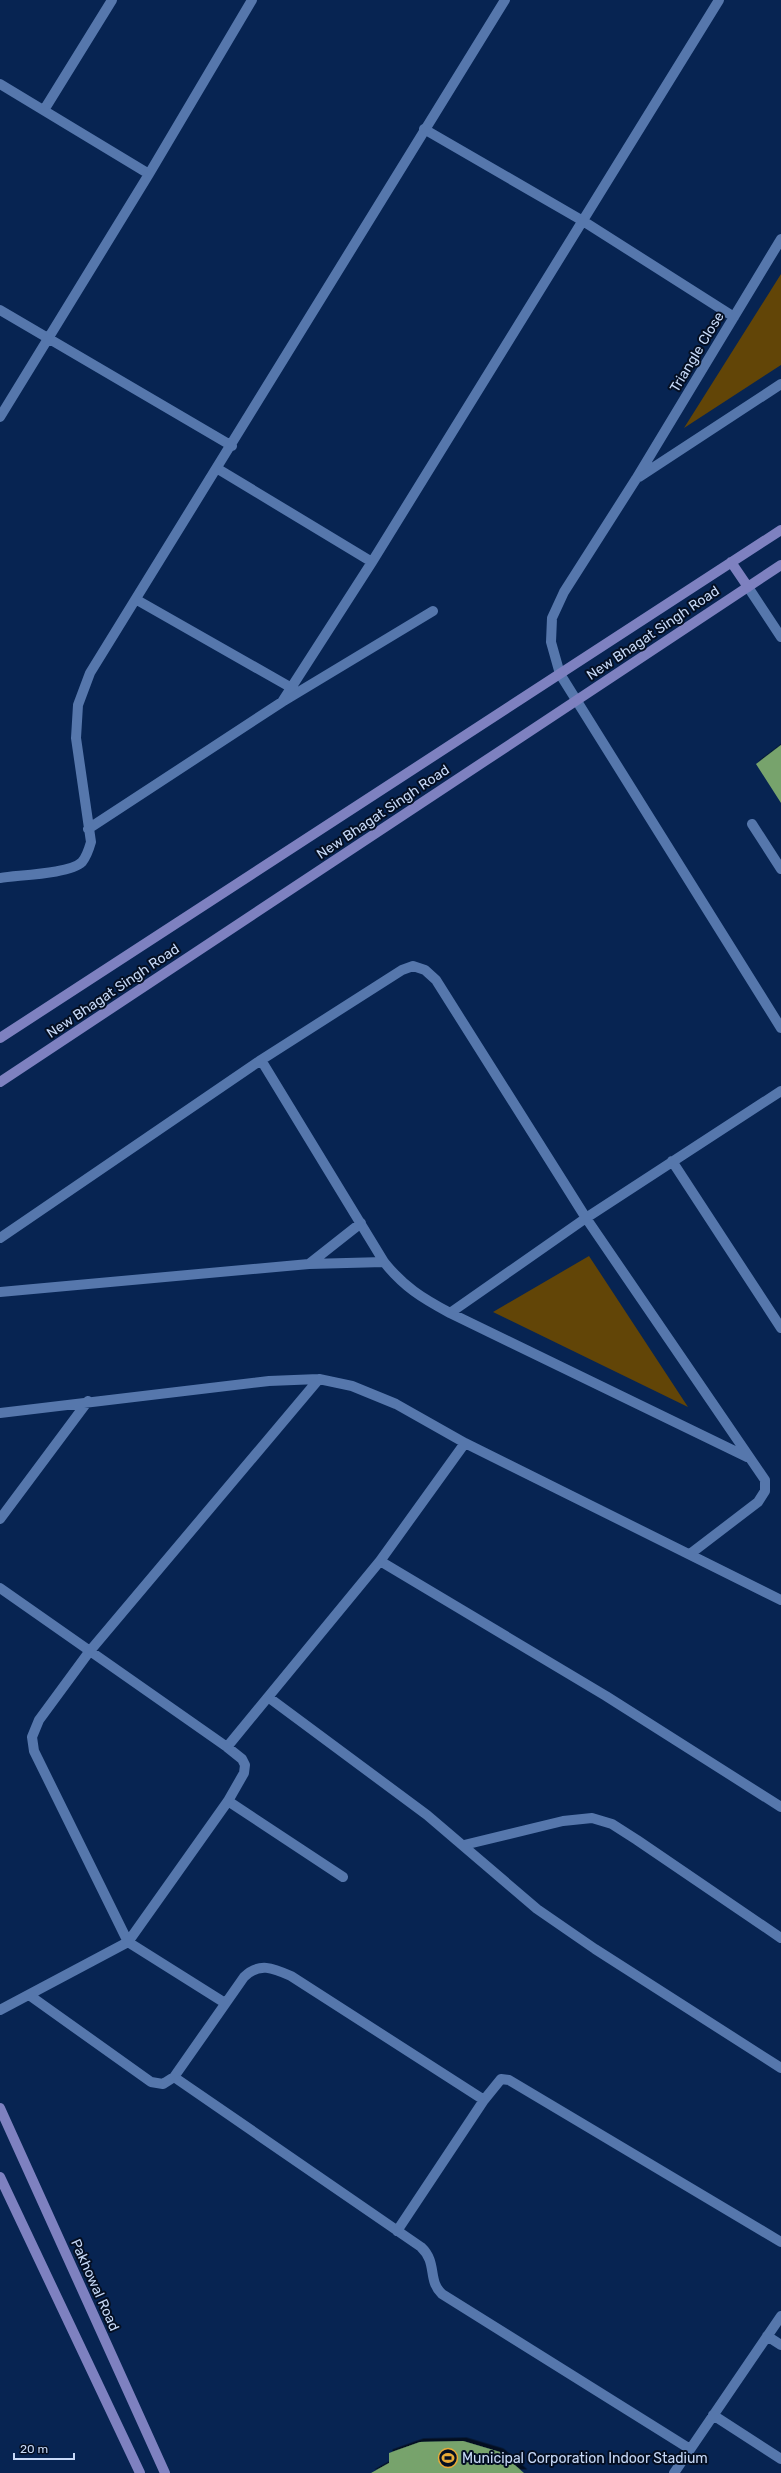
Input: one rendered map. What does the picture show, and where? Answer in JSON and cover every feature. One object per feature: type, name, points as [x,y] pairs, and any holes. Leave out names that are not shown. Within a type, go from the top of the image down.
[{"type":"street","points":[[44,110],[112,0]]},
{"type":"street","points":[[0,417],[150,174],[252,0]]},
{"type":"street","points":[[0,878],[71,868],[82,862],[88,853],[91,842],[76,738],[78,705],[90,672],[137,600],[218,469],[424,129],[505,0]]},
{"type":"street","points":[[282,702],[290,687],[372,562],[719,0]]},
{"type":"street","points":[[0,84],[150,174]]},
{"type":"street","points":[[424,129],[583,221],[734,317]]},
{"type":"street","name":"Triangle Close","points":[[781,239],[636,479],[564,592],[552,618],[551,642],[560,674],[576,701],[781,1028]]},
{"type":"street","points":[[0,310],[232,446]]},
{"type":"street","name":"Triangle Close","points":[[636,479],[781,384]]},
{"type":"street","points":[[218,469],[372,562]]},
{"type":"street","name":"New Bhagat Singh Road","points":[[0,1038],[781,530]]},
{"type":"street","points":[[731,562],[781,637]]},
{"type":"street","name":"New Bhagat Singh Road","points":[[0,1082],[781,565]]},
{"type":"street","points":[[137,600],[290,687]]},
{"type":"street","points":[[88,829],[282,702],[433,611]]},
{"type":"street","points":[[752,824],[781,868]]},
{"type":"street","points":[[0,1238],[261,1060],[402,970],[413,966],[425,970],[436,980],[586,1218],[747,1457],[765,1480],[765,1491],[758,1502],[690,1554]]},
{"type":"street","points":[[261,1060],[384,1262],[399,1281],[423,1299],[450,1313],[747,1457]]},
{"type":"street","points":[[450,1313],[586,1218],[781,1091]]},
{"type":"street","points":[[672,1161],[781,1328]]},
{"type":"street","points":[[309,1264],[361,1223]]},
{"type":"street","points":[[0,1292],[309,1264],[384,1262]]},
{"type":"street","points":[[225,2003],[128,1942],[34,1751],[32,1737],[39,1720],[89,1652],[319,1379]]},
{"type":"street","points":[[0,1413],[88,1401],[269,1381],[319,1379],[352,1386],[396,1404],[465,1442],[781,1600]]},
{"type":"street","points":[[0,1519],[88,1401]]},
{"type":"street","points":[[226,1747],[380,1561],[465,1442]]},
{"type":"street","points":[[380,1561],[606,1696],[781,1807]]},
{"type":"street","points":[[0,1588],[226,1747],[242,1759],[245,1765],[244,1773],[228,1801],[128,1942],[0,2010]]},
{"type":"street","points":[[268,1697],[464,1845],[538,1909],[595,1949],[781,2068]]},
{"type":"street","points":[[228,1801],[343,1877]]},
{"type":"street","points":[[464,1845],[563,1821],[592,1818],[612,1824],[781,1938]]},
{"type":"street","points":[[29,1995],[151,2082],[163,2084],[174,2076],[225,2003],[252,1970],[266,1966],[291,1976],[484,2100]]},
{"type":"street","points":[[174,2076],[421,2247],[429,2255],[432,2265],[434,2284],[442,2294],[690,2449]]},
{"type":"street","points":[[397,2231],[484,2100],[501,2079],[509,2080],[781,2242]]},
{"type":"street","name":"Pakhowal Road","points":[[0,2108],[165,2473]]},
{"type":"street","points":[[0,2177],[140,2473]]},
{"type":"street","points":[[674,2473],[712,2415],[781,2316]]},
{"type":"street","points":[[767,2336],[781,2345]]},
{"type":"street","points":[[712,2415],[781,2459]]},
{"type":"shaded area","points":[[781,274],[781,365],[684,428]]},
{"type":"shaded area","points":[[589,1256],[688,1407],[493,1312]]},
{"type":"building","points":[[781,745],[781,803],[756,764]]},
{"type":"building","name":"Municipal Corporation Indoor Stadium","points":[[463,2441],[500,2452],[524,2473],[371,2473],[389,2463],[389,2453],[420,2442]]},
{"type":"place","name":"Municipal Corporation Indoor Stadium","points":[[448,2458]]}]
